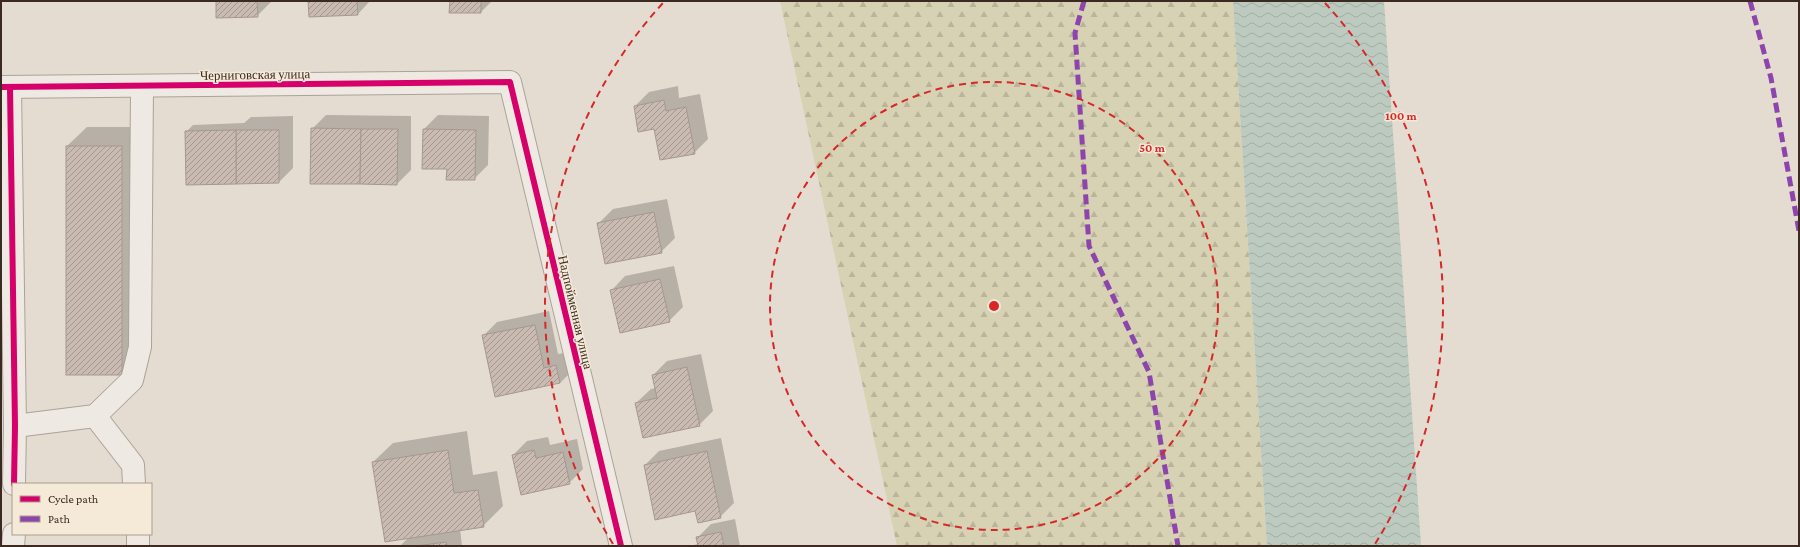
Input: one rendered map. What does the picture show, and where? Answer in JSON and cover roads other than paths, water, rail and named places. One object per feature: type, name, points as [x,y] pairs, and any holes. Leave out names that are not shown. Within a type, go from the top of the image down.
[{"type":"street","name":"Черниговская улица","points":[[5,87],[510,82]]},
{"type":"street","name":"Надпойменная улица","points":[[510,82],[621,546]]},
{"type":"street","points":[[15,426],[95,416],[132,380],[140,347],[142,86]]},
{"type":"street","points":[[5,87],[15,426],[14,483]]},
{"type":"street","points":[[95,416],[133,465],[134,483]]},
{"type":"street","points":[[13,546],[14,535]]},
{"type":"street","points":[[138,535],[138,546]]},
{"type":"water","points":[[1233,1],[1384,1],[1421,546],[1267,546]]}]
